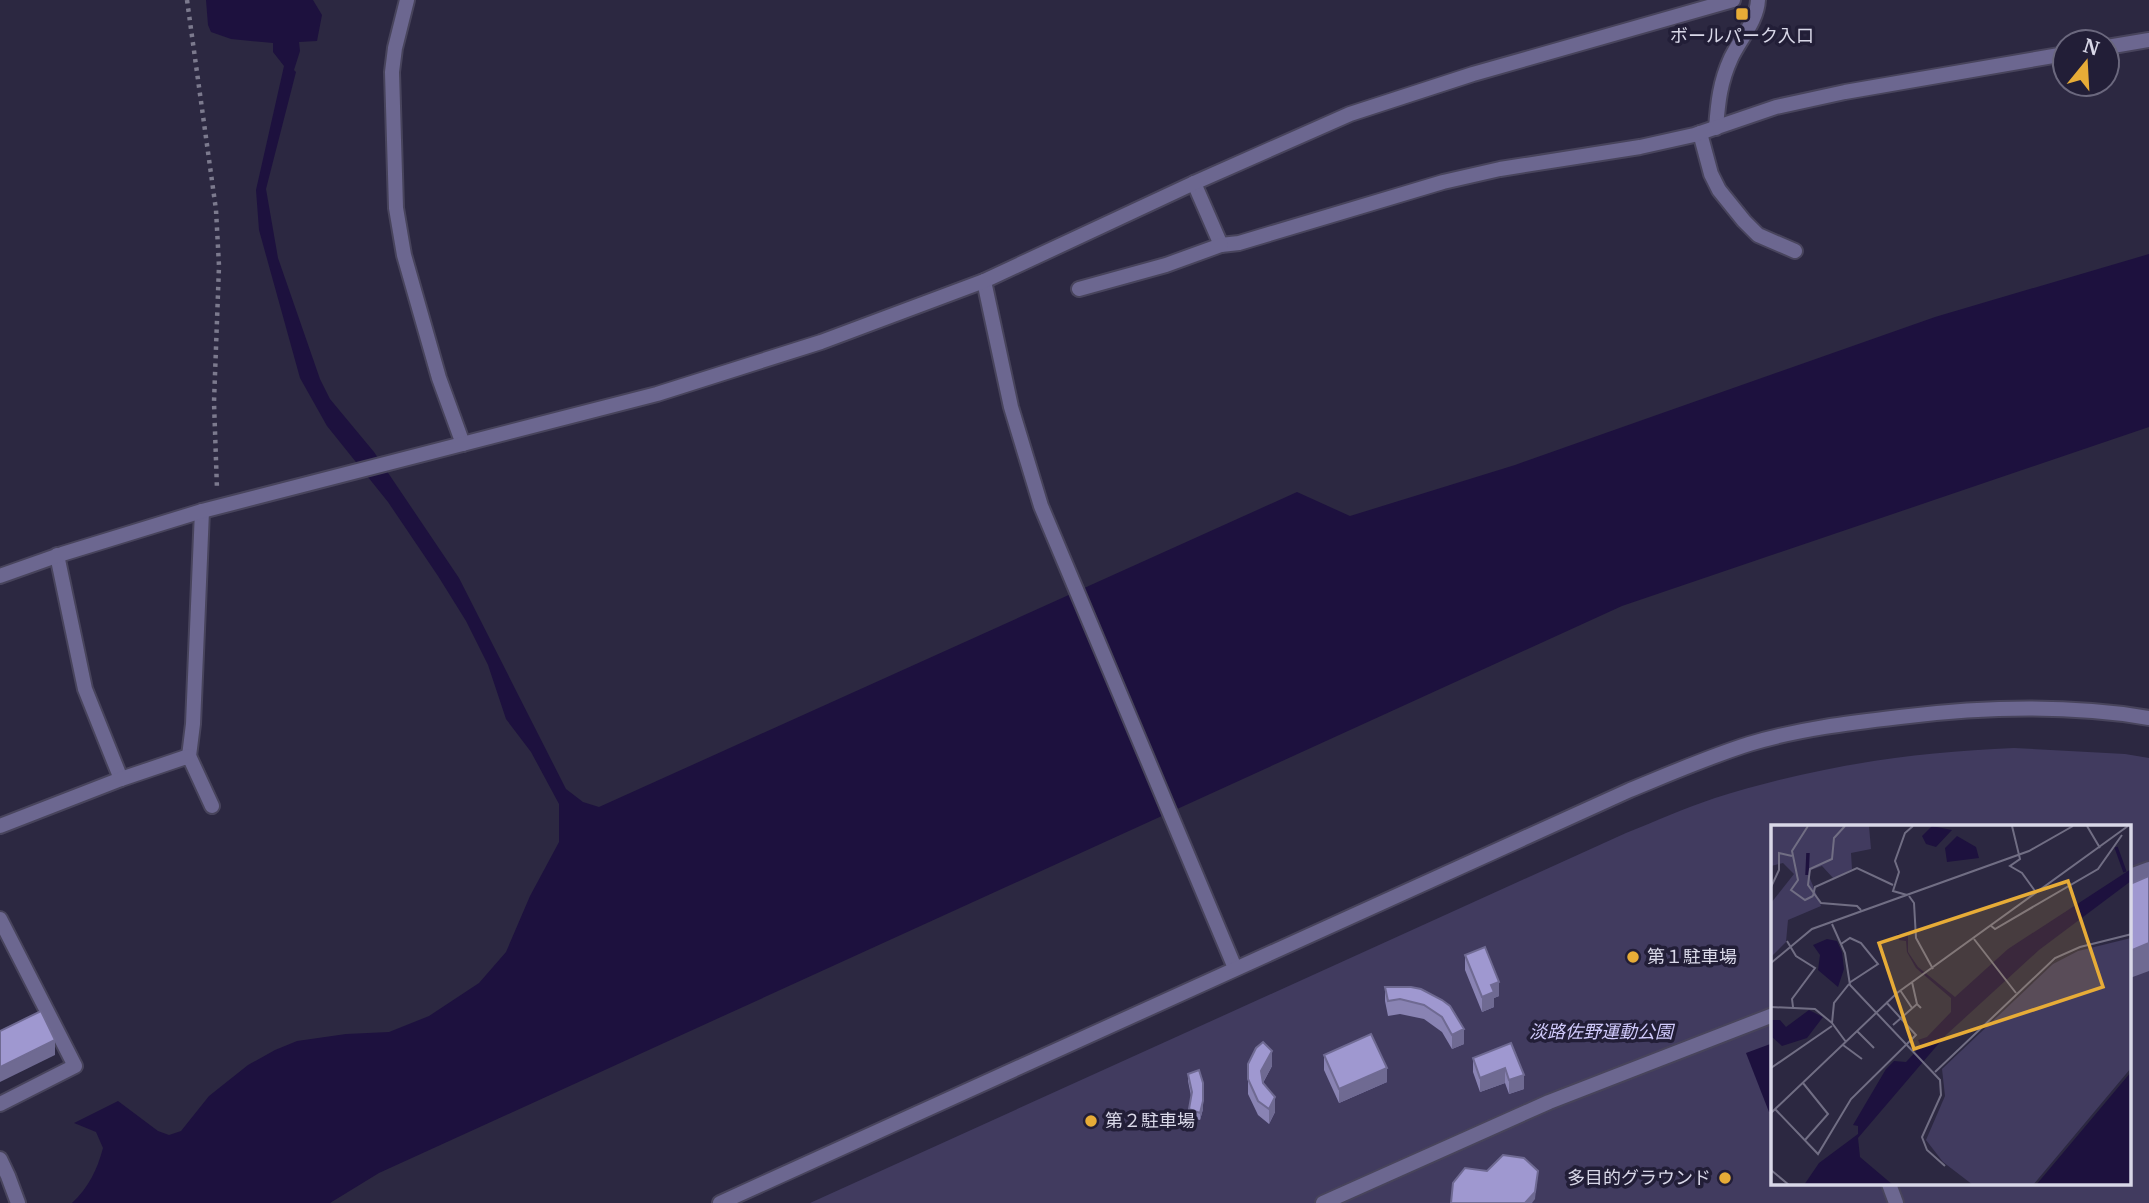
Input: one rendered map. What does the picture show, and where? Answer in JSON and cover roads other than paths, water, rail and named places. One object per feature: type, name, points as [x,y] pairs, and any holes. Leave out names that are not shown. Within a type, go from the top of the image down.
[{"type":"street","points":[[407,0],[392,72],[396,208],[404,255],[435,366],[463,444]]},
{"type":"street","points":[[0,576],[57,555],[202,511],[657,394],[739,369],[864,327],[984,281],[1350,114],[1404,95],[1733,0]]},
{"type":"street","points":[[1716,128],[1719,88],[1743,33],[1757,14],[1758,0]]},
{"type":"street","points":[[2121,45],[2149,40]]},
{"type":"street","points":[[1079,289],[1166,265],[1221,245],[1252,240],[1443,182],[1500,169],[1640,147],[1700,133],[1776,107],[1845,92],[2051,56]]},
{"type":"street","points":[[1700,133],[1711,174],[1719,190],[1744,221],[1758,235],[1796,251]]},
{"type":"street","points":[[1194,183],[1221,245]]},
{"type":"street","points":[[984,281],[1001,365],[1041,506],[1235,968]]},
{"type":"street","points":[[202,511],[193,724],[189,756],[212,806]]},
{"type":"street","points":[[57,555],[85,689],[121,779]]},
{"type":"street","points":[[720,1203],[1630,790],[1751,744],[1847,723],[1945,711],[2096,710],[2149,718]]},
{"type":"street","points":[[0,827],[121,779],[189,756]]},
{"type":"street","points":[[2132,875],[2149,869]]},
{"type":"street","points":[[0,919],[75,1066],[0,1104]]},
{"type":"street","points":[[1323,1203],[1549,1102],[1771,1017]]},
{"type":"street","points":[[0,1159],[18,1203]]},
{"type":"street","points":[[1890,1186],[1896,1203]]},
{"type":"place","name":"ボールパーク入口","points":[[1742,14]]},
{"type":"place","name":"第１駐車場","points":[[1633,957]]},
{"type":"place","name":"第２駐車場","points":[[1091,1121]]},
{"type":"place","name":"多目的グラウンド","points":[[1725,1178]]},
{"type":"park label","name":"淡路佐野運動公園","points":[[1601,1032]]}]
